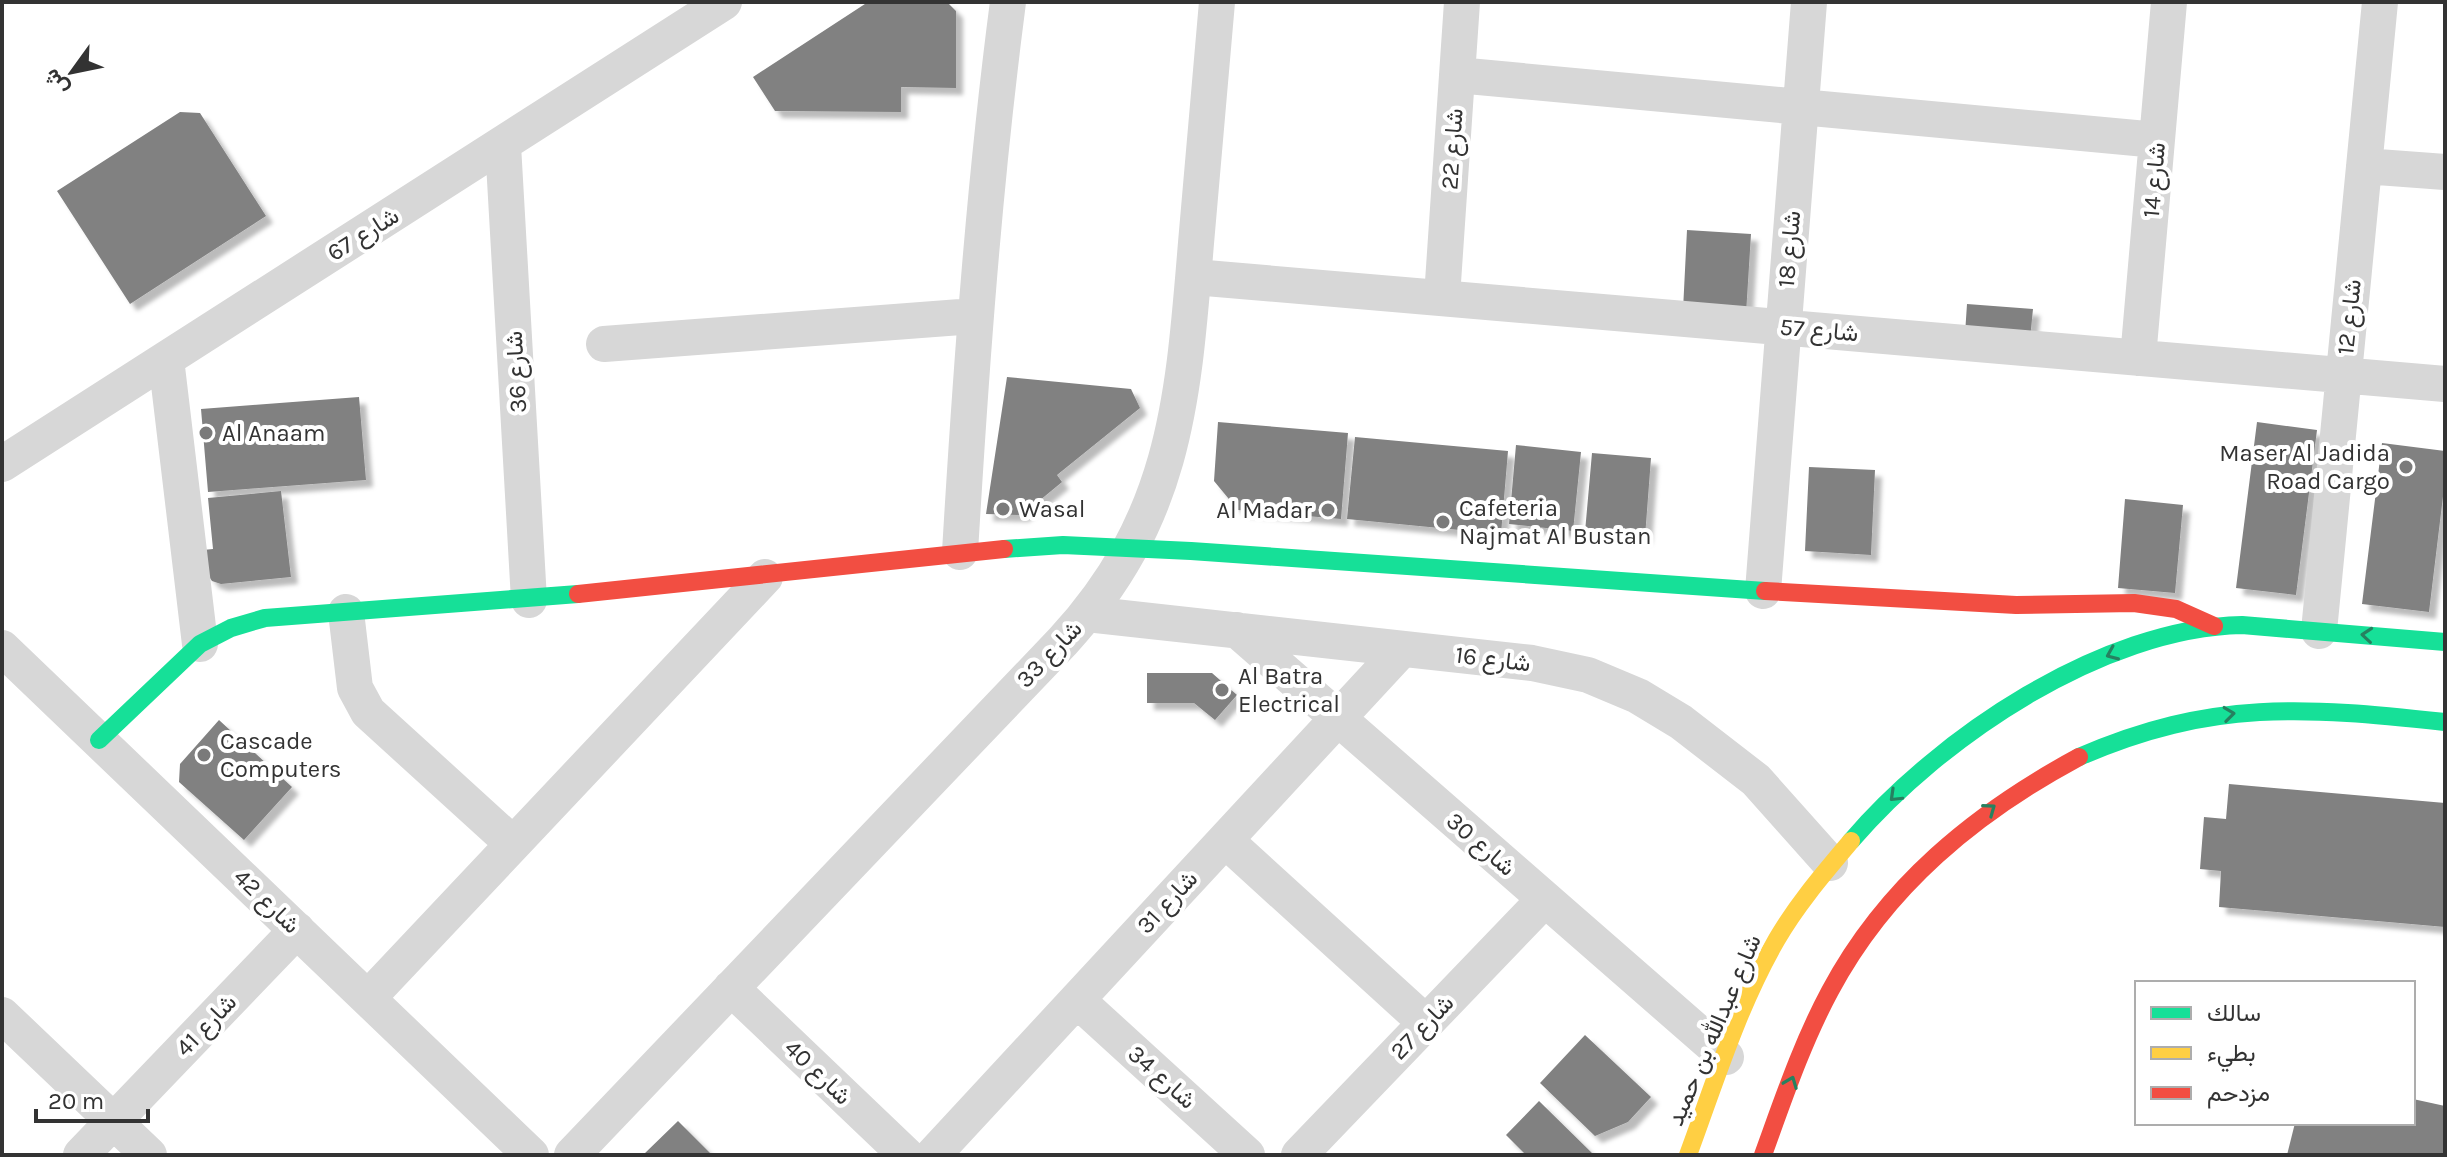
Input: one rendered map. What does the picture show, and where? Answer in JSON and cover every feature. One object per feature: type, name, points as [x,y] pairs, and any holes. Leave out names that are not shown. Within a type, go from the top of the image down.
[{"type":"street","name":"شارع 67","points":[[2,464],[724,2]]},
{"type":"street","points":[[960,552],[974,316],[990,145],[1008,2]]},
{"type":"street","name":"شارع 33","points":[[572,1155],[1087,614],[1130,549],[1151,505],[1179,414],[1217,2]]},
{"type":"street","name":"شارع 22","points":[[1442,297],[1462,2]]},
{"type":"street","name":"شارع 18","points":[[1763,591],[1809,2]]},
{"type":"street","name":"شارع 14","points":[[2138,358],[2169,2]]},
{"type":"street","name":"شارع 12","points":[[2319,631],[2380,2]]},
{"type":"street","points":[[1457,75],[2157,140]]},
{"type":"street","name":"شارع 36","points":[[503,145],[529,600]]},
{"type":"street","points":[[2364,166],[2445,172]]},
{"type":"street","name":"شارع 57","points":[[1194,277],[2445,384]]},
{"type":"street","points":[[604,344],[974,316]]},
{"type":"street","points":[[166,359],[200,644]]},
{"type":"street","points":[[99,740],[200,644],[231,628],[265,618],[529,600],[765,577],[960,552],[1063,545],[2016,605],[2134,603],[2176,609],[2214,626]]},
{"type":"street","points":[[368,998],[765,577]]},
{"type":"street","points":[[346,612],[355,688],[368,712],[513,844]]},
{"type":"street","name":"شارع 16","points":[[1087,614],[1532,663],[1588,675],[1638,696],[1721,750],[1756,780],[1830,863]]},
{"type":"street","name":"شارع عبدالله بن حميد","points":[[1688,1155],[1758,974],[1803,899],[1830,863],[1914,779],[1955,746],[2032,695],[2110,654],[2144,642],[2214,626],[2284,626],[2445,642]]},
{"type":"street","name":"شارع 30","points":[[1237,630],[1726,1057]]},
{"type":"street","name":"شارع 31","points":[[933,1155],[1402,649]]},
{"type":"street","name":"شارع 42","points":[[9,670],[99,740],[531,1155]]},
{"type":"street","points":[[2418,719],[2445,701]]},
{"type":"street","points":[[1763,1155],[1808,1037],[1841,971],[1883,909],[1933,854],[1991,807],[2055,768],[2123,738],[2195,718],[2268,709],[2343,710],[2445,722]]},
{"type":"street","points":[[1225,840],[1426,1023]]},
{"type":"street","name":"شارع 27","points":[[1299,1155],[1545,899]]},
{"type":"street","name":"شارع 41","points":[[81,1155],[297,930]]},
{"type":"street","name":"شارع 40","points":[[731,988],[906,1155]]},
{"type":"street","name":"شارع 34","points":[[1077,1000],[1247,1155]]},
{"type":"street","points":[[2,1015],[149,1155]]},
{"type":"building","points":[[868,2],[947,2],[956,11],[956,88],[901,87],[901,112],[775,111],[753,77]]},
{"type":"building","points":[[180,112],[200,113],[266,216],[130,304],[57,191]]},
{"type":"building","points":[[1687,230],[1751,234],[1746,314],[1683,310]]},
{"type":"building","points":[[1967,304],[2033,309],[2030,339],[1965,334]]},
{"type":"building","points":[[1007,377],[1131,389],[1140,408],[1057,475],[1062,482],[1022,515],[986,514]]},
{"type":"building","points":[[359,397],[366,480],[208,492],[201,409]]},
{"type":"building","points":[[1218,422],[1348,433],[1341,519],[1238,510],[1214,481]]},
{"type":"building","points":[[2257,422],[2317,430],[2296,595],[2236,588]]},
{"type":"building","points":[[1355,437],[1508,451],[1501,534],[1347,519]]},
{"type":"building","points":[[2382,443],[2445,451],[2445,480],[2429,612],[2362,604]]},
{"type":"building","points":[[1516,445],[1581,452],[1573,531],[1509,524]]},
{"type":"building","points":[[1592,453],[1651,458],[1645,537],[1585,532]]},
{"type":"building","points":[[1809,467],[1875,470],[1871,555],[1805,551]]},
{"type":"building","points":[[281,491],[291,577],[221,584],[212,581],[205,571],[203,550],[213,549],[208,498]]},
{"type":"building","points":[[2125,499],[2183,505],[2175,593],[2118,588]]},
{"type":"building","points":[[1147,673],[1212,673],[1237,695],[1215,720],[1194,703],[1147,703]]},
{"type":"building","points":[[219,720],[292,787],[244,840],[179,782],[180,764]]},
{"type":"building","points":[[2229,784],[2445,803],[2445,927],[2219,907],[2221,871],[2200,869],[2204,817],[2226,819]]},
{"type":"building","points":[[1585,1035],[1651,1097],[1628,1122],[1595,1136],[1540,1083]]},
{"type":"building","points":[[2415,1099],[2445,1106],[2445,1155],[2287,1155],[2294,1125],[2415,1125]]},
{"type":"building","points":[[1539,1101],[1594,1155],[1526,1155],[1506,1135]]},
{"type":"building","points":[[678,1121],[712,1155],[643,1155]]},
{"type":"traffic: fast","points":[[1004,549],[1063,545],[1191,551],[1765,591]]},
{"type":"traffic: fast","points":[[99,740],[200,644],[231,628],[265,618],[578,594]]},
{"type":"traffic: fast","points":[[1851,841],[1930,764],[1977,728],[2027,695],[2080,667],[2134,645],[2189,631],[2242,625],[2445,642]]},
{"type":"traffic: fast","points":[[2079,757],[2127,738],[2216,716],[2303,711],[2445,722]]},
{"type":"traffic: slow","points":[[1688,1155],[1728,1045],[1763,965],[1794,913],[1851,841]]},
{"type":"traffic: jam","points":[[578,594],[1004,549]]},
{"type":"traffic: jam","points":[[1765,591],[2016,605],[2134,603],[2176,609],[2214,626]]},
{"type":"traffic: jam","points":[[1763,1155],[1820,1011],[1853,953],[1878,918],[1936,856],[1969,828],[2004,802],[2079,757]]},
{"type":"place","name":"Al Anaam","points":[[206,433]]},
{"type":"place","name":"Maser Al Jadida Road Cargo","points":[[2406,467]]},
{"type":"place","name":"Wasal","points":[[1003,509]]},
{"type":"place","name":"Al Madar","points":[[1328,510]]},
{"type":"place","name":"Cafeteria Najmat Al Bustan","points":[[1443,522]]},
{"type":"place","name":"Al Batra Electrical","points":[[1222,690]]},
{"type":"place","name":"Cascade Computers","points":[[204,755]]}]
